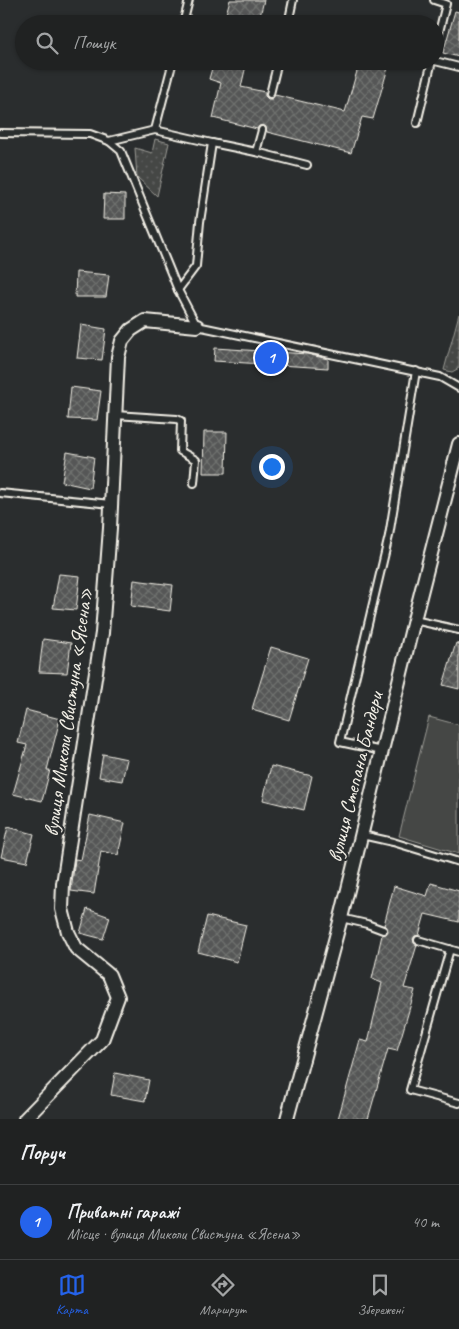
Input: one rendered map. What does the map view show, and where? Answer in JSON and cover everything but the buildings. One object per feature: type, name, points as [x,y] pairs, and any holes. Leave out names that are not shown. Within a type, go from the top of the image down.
[{"type":"street","name":"вулиця Миколи Свистуна «Ясена»","points":[[25,1119],[102,1040],[118,997],[109,975],[76,948],[68,932],[62,909],[63,884],[102,634],[118,357],[122,341],[130,330],[146,321],[197,326]]},
{"type":"street","name":"вулиця Степана Бандери","points":[[287,1119],[341,918],[459,444]]},
{"type":"lane","points":[[185,15],[189,0]]},
{"type":"lane","points":[[290,15],[293,0]]},
{"type":"lane","points":[[434,0],[446,4],[443,15]]},
{"type":"lane","points":[[444,63],[459,67]]},
{"type":"lane","points":[[155,130],[171,70]]},
{"type":"lane","points":[[270,94],[276,70]]},
{"type":"lane","points":[[417,122],[431,70]]},
{"type":"lane","points":[[109,141],[155,130],[307,165]]},
{"type":"lane","points":[[256,152],[262,130]]},
{"type":"lane","points":[[0,133],[90,134],[109,141],[121,151],[178,290],[197,326],[416,371],[440,377],[459,388]]},
{"type":"lane","points":[[178,290],[196,266],[200,222],[212,143]]},
{"type":"lane","points":[[382,751],[340,742],[389,536],[416,371]]},
{"type":"lane","points":[[115,415],[177,419],[181,421],[180,451],[196,460],[194,483]]},
{"type":"lane","points":[[0,493],[111,504]]},
{"type":"lane","points":[[414,620],[459,630]]},
{"type":"lane","points":[[362,835],[393,842],[459,862]]},
{"type":"lane","points":[[341,918],[383,930]]},
{"type":"lane","points":[[418,940],[459,952]]},
{"type":"lane","points":[[450,949],[410,1090],[459,1103]]},
{"type":"shaded area","points":[[155,139],[169,143],[157,196],[137,177],[135,148],[152,153]]},
{"type":"shaded area","points":[[459,314],[459,368],[452,372],[444,370]]},
{"type":"shaded area","points":[[429,717],[459,725],[459,854],[399,836]]},
{"type":"place","name":"Приватні гаражі","points":[[271,358]]}]
